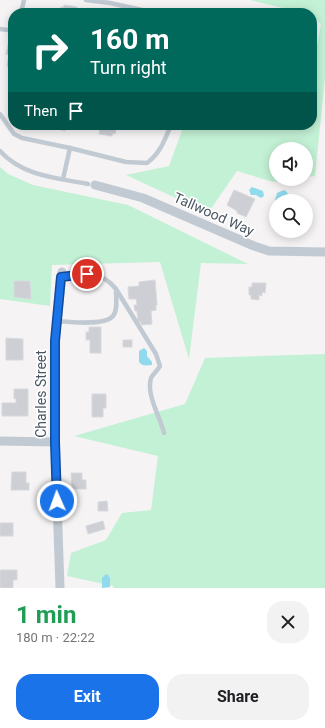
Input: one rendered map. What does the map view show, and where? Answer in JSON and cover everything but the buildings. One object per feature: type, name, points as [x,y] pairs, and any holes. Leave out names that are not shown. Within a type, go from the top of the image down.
[{"type":"street","name":"Tallwood Way","points":[[92,185],[143,198],[254,246],[269,251],[325,252]]},
{"type":"street","name":"Charles Street","points":[[60,588],[55,442],[55,341],[61,275]]},
{"type":"street","points":[[0,441],[55,442]]},
{"type":"lane","points":[[86,0],[133,8]]},
{"type":"lane","points":[[0,114],[8,125]]},
{"type":"lane","points":[[11,130],[14,134],[22,138],[126,162],[147,163],[155,157],[169,130]]},
{"type":"lane","points":[[63,179],[70,148]]},
{"type":"lane","points":[[0,152],[6,158],[23,168],[38,174],[92,185]]},
{"type":"lane","points":[[61,275],[87,274],[100,276],[109,281],[116,289],[156,354],[160,366],[152,377],[150,383],[150,395],[164,433]]},
{"type":"lane","points":[[57,321],[97,322],[109,319],[113,315],[115,309],[116,289]]},
{"type":"green space","points":[[250,0],[325,0],[325,78],[315,176],[313,176],[313,142],[269,142],[269,181],[237,171],[208,213],[126,175],[169,166],[182,130],[317,130],[317,46],[321,24],[317,20],[317,8],[283,8]]},
{"type":"green space","points":[[0,167],[8,174],[33,185],[128,205],[248,264],[201,263],[189,359],[160,262],[52,265],[50,306],[0,299]]},
{"type":"green space","points":[[325,354],[325,588],[114,588],[113,586],[67,576],[71,553],[106,540],[122,513],[151,510],[158,456],[74,436],[185,404],[205,358]]},
{"type":"water","points":[[252,187],[263,191],[264,196],[261,198],[256,195],[251,195],[249,190]]},
{"type":"water","points":[[284,190],[288,194],[277,194]]},
{"type":"water","points":[[144,348],[147,351],[147,356],[152,362],[152,365],[144,365],[139,362],[139,351]]},
{"type":"water","points":[[107,574],[110,578],[110,587],[102,588],[102,578]]},
{"type":"route","points":[[57,501],[55,442],[55,341],[61,277],[87,274]]}]
